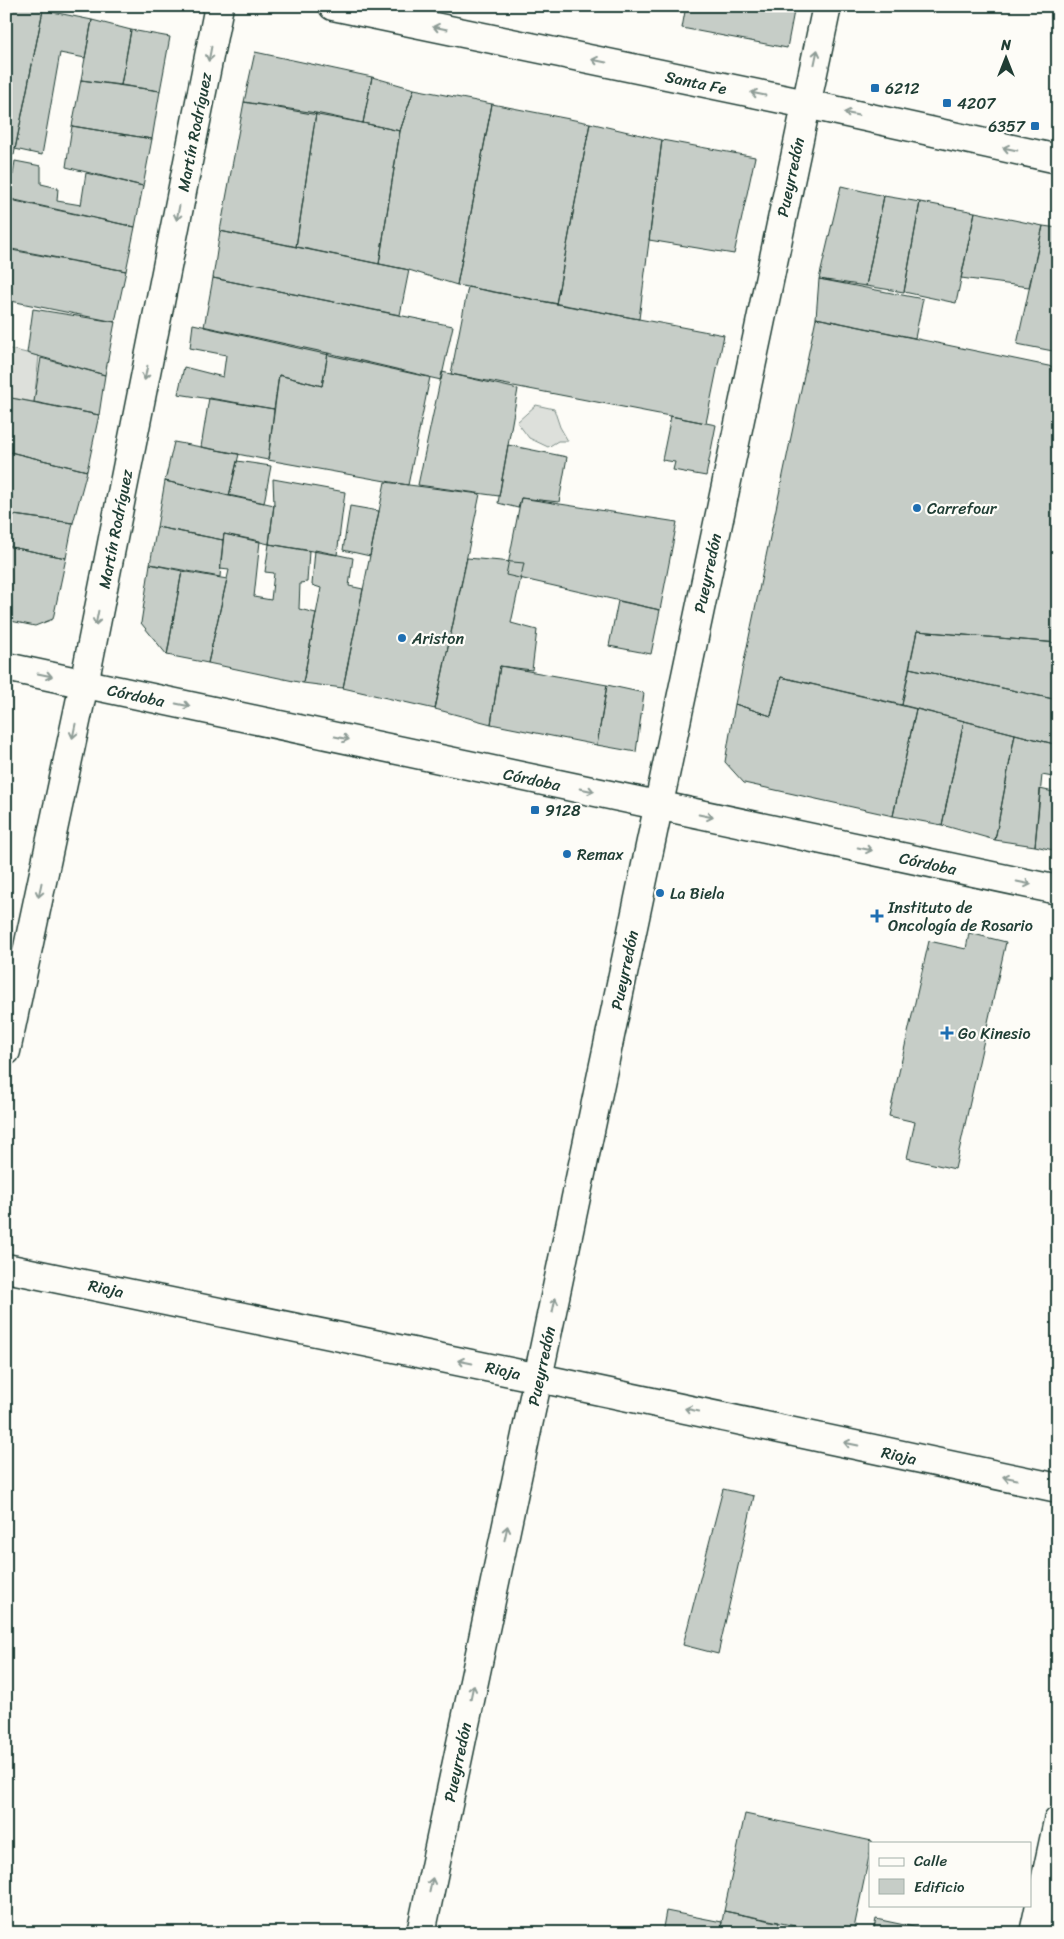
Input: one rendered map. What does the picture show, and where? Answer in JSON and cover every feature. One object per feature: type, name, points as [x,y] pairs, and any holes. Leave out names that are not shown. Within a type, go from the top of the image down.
[{"type":"street","name":"Martín Rodríguez","points":[[6,1051],[84,684],[219,6]]},
{"type":"street","name":"Santa Fe","points":[[333,6],[806,104],[1058,159]]},
{"type":"street","name":"Pueyrredón","points":[[421,1933],[827,6]]},
{"type":"street","name":"Córdoba","points":[[6,667],[1058,890]]},
{"type":"street","name":"Rioja","points":[[6,1268],[1058,1488]]},
{"type":"street","points":[[1034,1933],[1058,1821]]},
{"type":"shaded area","points":[[6,348],[39,356],[34,402],[6,397]]},
{"type":"shaded area","points":[[536,405],[554,409],[560,427],[568,441],[558,441],[548,447],[529,438],[517,422]]},
{"type":"building","points":[[6,6],[24,6],[43,10],[14,155],[6,152]]},
{"type":"building","points":[[686,6],[795,6],[787,48],[682,28]]},
{"type":"building","points":[[43,10],[92,20],[85,58],[60,53],[42,155],[15,149]]},
{"type":"building","points":[[92,20],[131,30],[121,85],[81,80]]},
{"type":"building","points":[[131,30],[170,37],[160,91],[121,85]]},
{"type":"building","points":[[255,52],[372,77],[363,123],[244,102]]},
{"type":"building","points":[[372,77],[414,89],[400,131],[363,123]]},
{"type":"building","points":[[81,80],[160,91],[152,139],[72,126]]},
{"type":"building","points":[[414,89],[492,104],[457,285],[409,270],[379,264],[400,131]]},
{"type":"building","points":[[244,102],[316,113],[296,247],[220,231]]},
{"type":"building","points":[[492,104],[590,123],[556,304],[457,285]]},
{"type":"building","points":[[316,113],[400,131],[379,264],[296,247]]},
{"type":"building","points":[[590,123],[662,140],[639,319],[556,304]]},
{"type":"building","points":[[72,126],[152,139],[143,186],[66,167]]},
{"type":"building","points":[[662,140],[755,157],[734,254],[649,240]]},
{"type":"building","points":[[15,161],[41,166],[41,184],[58,188],[57,201],[81,205],[86,173],[143,186],[135,227],[6,198],[6,173],[13,175]]},
{"type":"building","points":[[841,186],[884,196],[866,286],[819,279]]},
{"type":"building","points":[[884,196],[920,202],[904,292],[866,286]]},
{"type":"building","points":[[6,199],[135,227],[126,271],[6,248]]},
{"type":"building","points":[[920,202],[975,212],[956,303],[904,292]]},
{"type":"building","points":[[975,212],[1043,226],[1029,287],[961,278]]},
{"type":"building","points":[[1043,226],[1058,228],[1058,352],[1017,344]]},
{"type":"building","points":[[220,231],[409,270],[400,315],[213,278]]},
{"type":"building","points":[[6,249],[126,271],[115,322],[6,300]]},
{"type":"building","points":[[213,278],[453,326],[441,380],[204,327]]},
{"type":"building","points":[[819,279],[923,299],[915,338],[816,318]]},
{"type":"building","points":[[468,287],[724,335],[706,423],[451,374]]},
{"type":"building","points":[[33,309],[115,322],[105,375],[27,353]]},
{"type":"building","name":"Carrefour","points":[[816,318],[1058,368],[1058,643],[917,631],[902,705],[781,677],[771,716],[735,704]]},
{"type":"building","points":[[193,324],[328,353],[322,386],[279,375],[274,409],[178,394],[184,367],[223,377],[226,355],[190,348]]},
{"type":"building","points":[[328,353],[430,377],[408,485],[268,460],[279,375],[322,386]]},
{"type":"building","points":[[41,358],[105,375],[99,415],[34,402]]},
{"type":"building","points":[[442,372],[518,389],[499,496],[418,485]]},
{"type":"building","points":[[6,397],[99,415],[87,471],[6,451]]},
{"type":"building","points":[[209,398],[274,409],[268,460],[201,447]]},
{"type":"building","points":[[671,416],[716,425],[706,476],[673,470],[675,462],[662,460]]},
{"type":"building","points":[[174,442],[239,454],[229,496],[165,481]]},
{"type":"building","points":[[508,445],[567,457],[559,502],[521,498],[518,508],[498,503]]},
{"type":"building","points":[[6,451],[87,471],[73,523],[6,514]]},
{"type":"building","points":[[237,461],[271,466],[264,503],[229,496]]},
{"type":"building","points":[[273,479],[345,492],[337,555],[269,544],[274,505]]},
{"type":"building","points":[[165,481],[274,505],[269,544],[224,534],[223,540],[157,527]]},
{"type":"building","name":"Ariston","points":[[385,482],[480,494],[435,709],[343,688]]},
{"type":"building","points":[[521,498],[677,522],[660,610],[506,575]]},
{"type":"building","points":[[350,506],[379,511],[370,556],[343,550]]},
{"type":"building","points":[[6,514],[73,523],[66,558],[6,546]]},
{"type":"building","points":[[157,527],[223,540],[220,577],[150,564]]},
{"type":"building","points":[[224,534],[260,541],[254,597],[271,600],[274,573],[265,572],[269,544],[309,551],[307,582],[300,583],[299,609],[316,613],[303,683],[208,663],[229,570],[220,569]]},
{"type":"building","points":[[6,546],[66,558],[53,619],[35,626],[6,620]]},
{"type":"building","points":[[315,550],[353,558],[349,586],[363,589],[343,688],[303,683],[321,588],[312,585]]},
{"type":"building","points":[[467,558],[524,563],[511,623],[537,630],[532,670],[500,666],[491,724],[435,709]]},
{"type":"building","points":[[150,564],[182,571],[167,655],[141,623]]},
{"type":"building","points":[[182,571],[227,579],[208,663],[167,655]]},
{"type":"building","points":[[618,601],[660,610],[651,654],[609,646]]},
{"type":"building","points":[[917,631],[1058,643],[1058,700],[909,668]]},
{"type":"building","points":[[500,666],[607,685],[597,745],[491,724]]},
{"type":"building","points":[[909,668],[1058,700],[1058,745],[902,705]]},
{"type":"building","points":[[781,677],[916,709],[893,816],[744,783],[725,762],[735,704],[771,716]]},
{"type":"building","points":[[607,685],[644,693],[636,752],[597,745]]},
{"type":"building","points":[[916,709],[964,721],[942,825],[893,816]]},
{"type":"building","points":[[964,721],[1015,734],[995,840],[942,825]]},
{"type":"building","points":[[1015,734],[1058,745],[1058,778],[1042,775],[1035,846],[995,840]]},
{"type":"building","points":[[1040,789],[1058,793],[1058,851],[1035,846]]},
{"type":"building","name":"Go Kinesio","points":[[969,933],[1006,942],[955,1169],[907,1158],[915,1122],[889,1116],[929,941],[966,949]]},
{"type":"building","points":[[723,1489],[754,1496],[718,1654],[683,1645]]},
{"type":"building","points":[[745,1814],[872,1841],[869,1842],[869,1857],[853,1933],[828,1933],[724,1911]]},
{"type":"building","points":[[666,1911],[722,1922],[720,1933],[662,1933]]},
{"type":"building","points":[[724,1911],[779,1922],[777,1933],[720,1933]]},
{"type":"building","points":[[876,1919],[942,1933],[873,1933]]},
{"type":"place","name":"6212","points":[[875,88]]},
{"type":"place","name":"4207","points":[[947,103]]},
{"type":"place","name":"6357","points":[[1035,126]]},
{"type":"place","name":"Carrefour","points":[[917,508]]},
{"type":"place","name":"Ariston","points":[[402,638]]},
{"type":"place","name":"9128","points":[[535,810]]},
{"type":"place","name":"Remax","points":[[567,854]]},
{"type":"place","name":"La Biela","points":[[660,893]]},
{"type":"place","name":"Instituto de Oncología de Rosario","points":[[877,916]]},
{"type":"place","name":"Go Kinesio","points":[[947,1033]]}]
